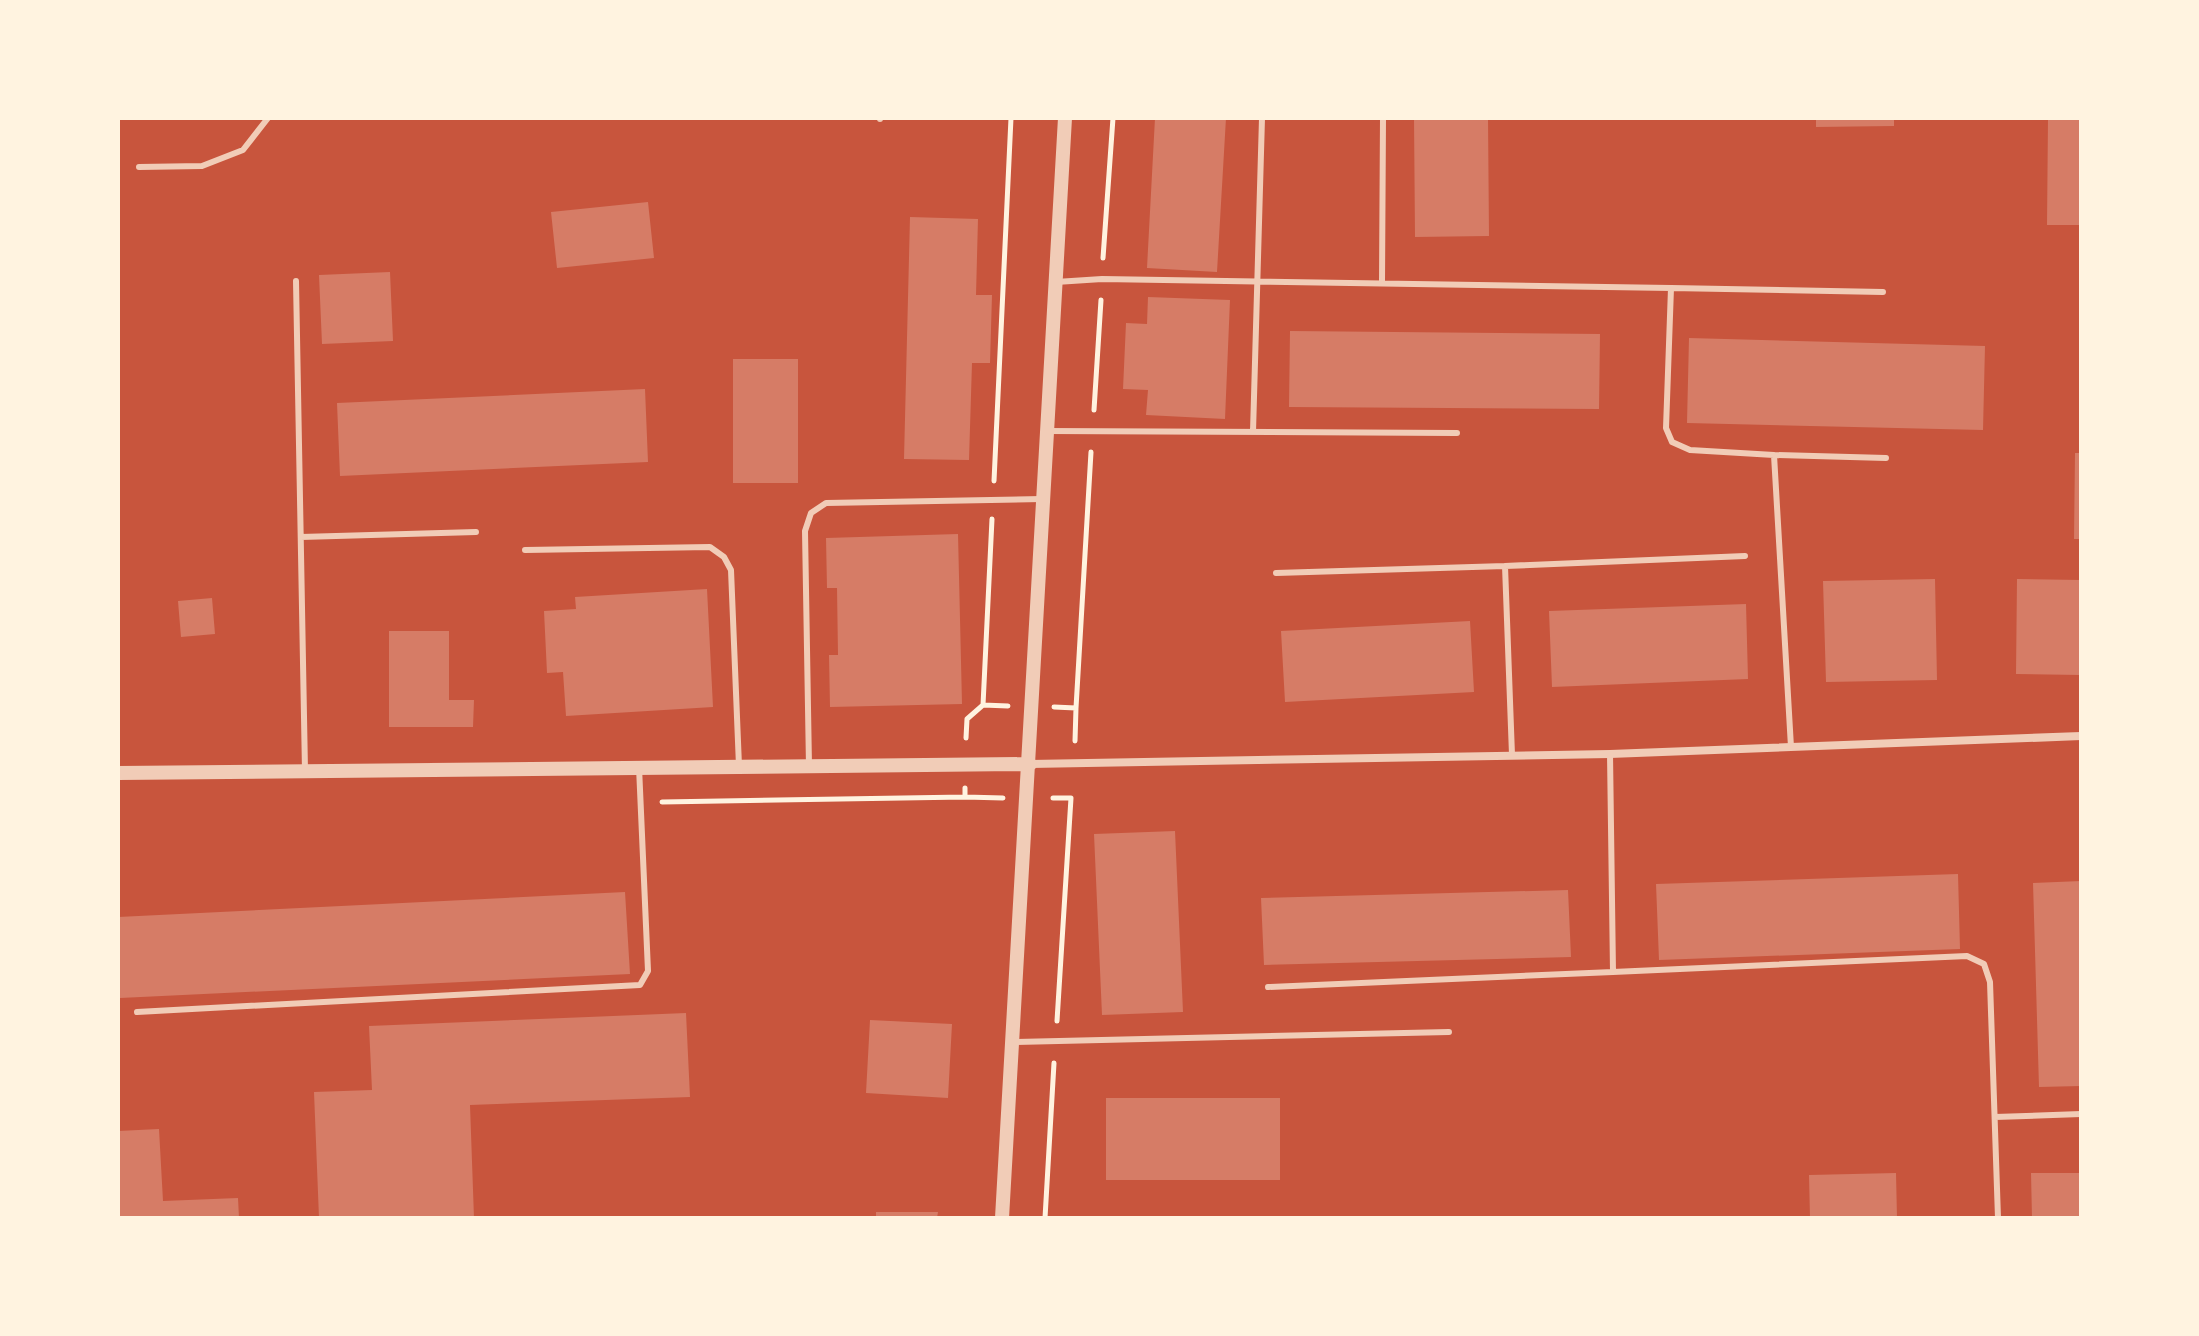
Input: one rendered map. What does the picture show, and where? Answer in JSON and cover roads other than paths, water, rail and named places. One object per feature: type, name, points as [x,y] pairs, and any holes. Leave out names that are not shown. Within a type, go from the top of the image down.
[{"type":"street","points":[[1002,1218],[1065,118]]},
{"type":"street","points":[[118,773],[1030,764],[1610,754],[2081,736]]},
{"type":"lane","points":[[139,167],[202,166],[243,150],[268,118]]},
{"type":"lane","points":[[1253,432],[1262,118]]},
{"type":"lane","points":[[1382,283],[1383,118]]},
{"type":"lane","points":[[1056,282],[1102,279],[1883,292]]},
{"type":"lane","points":[[296,281],[305,771]]},
{"type":"lane","points":[[1671,288],[1666,428],[1672,442],[1690,450],[1886,458]]},
{"type":"lane","points":[[1047,431],[1457,433]]},
{"type":"lane","points":[[1774,455],[1791,747]]},
{"type":"lane","points":[[809,766],[805,531],[811,513],[826,503],[1044,499]]},
{"type":"lane","points":[[301,537],[476,532]]},
{"type":"lane","points":[[525,550],[710,547],[724,557],[731,570],[739,766]]},
{"type":"lane","points":[[1276,573],[1745,556]]},
{"type":"lane","points":[[1505,566],[1512,755]]},
{"type":"lane","points":[[1610,754],[1613,972]]},
{"type":"lane","points":[[137,1012],[640,985],[648,971],[639,767]]},
{"type":"lane","points":[[1268,987],[1967,956],[1984,964],[1990,982],[1998,1218]]},
{"type":"lane","points":[[1012,1042],[1449,1032]]},
{"type":"lane","points":[[1995,1117],[2081,1114]]}]
